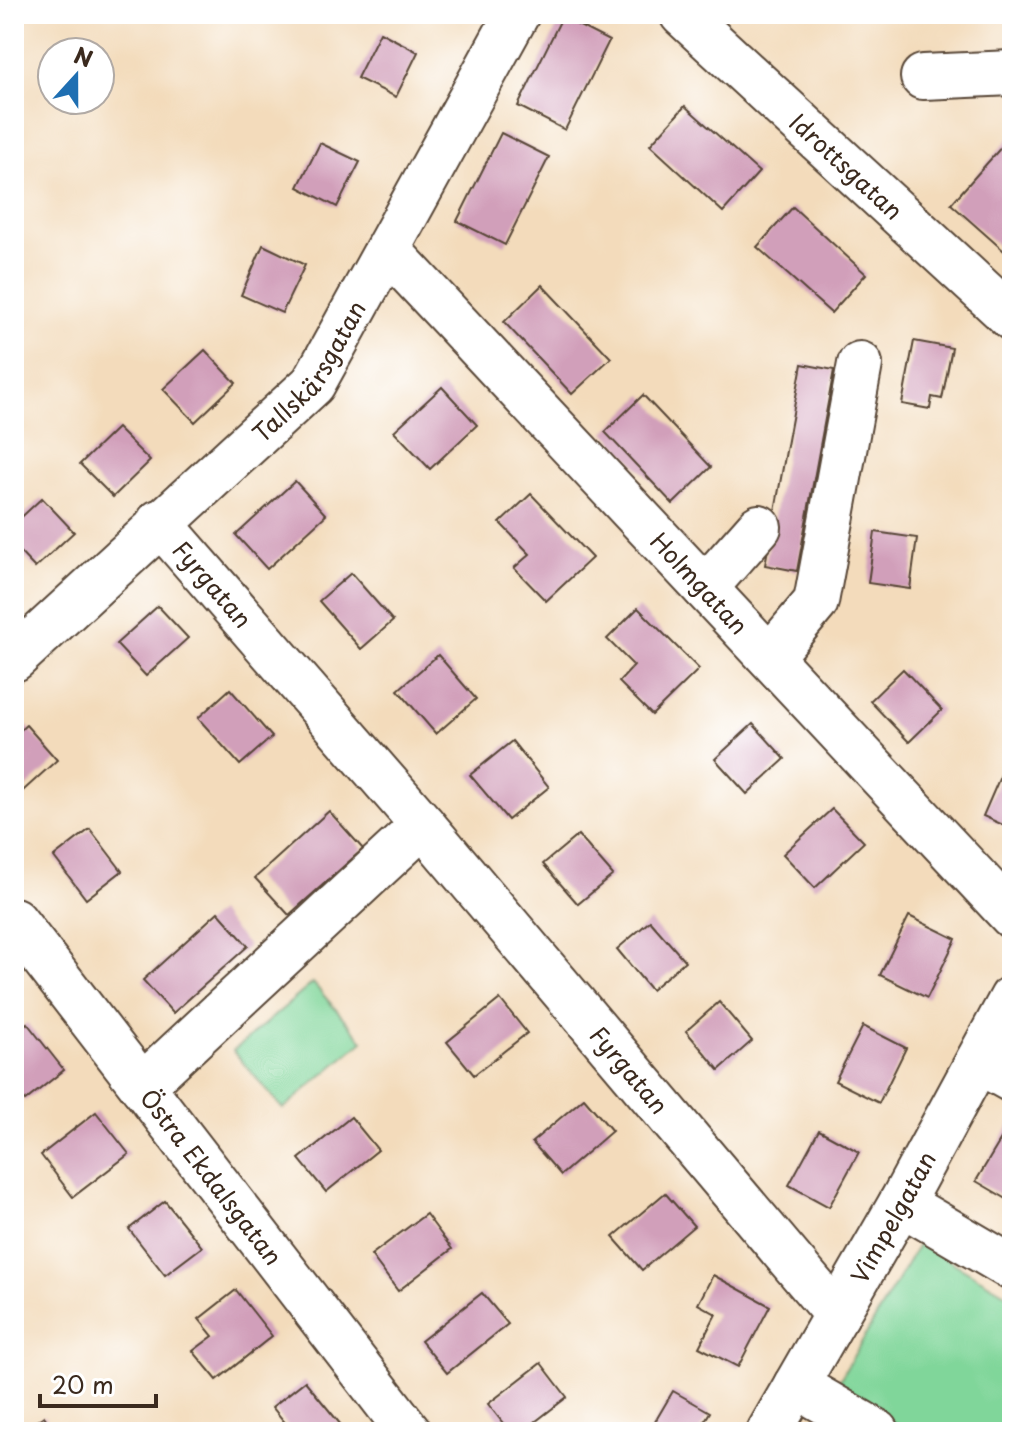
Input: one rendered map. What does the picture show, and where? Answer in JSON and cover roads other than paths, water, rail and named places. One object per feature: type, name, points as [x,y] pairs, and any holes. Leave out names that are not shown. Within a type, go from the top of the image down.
[{"type":"street","name":"Tallskärsgatan","points":[[14,659],[159,522],[313,384],[517,14]]},
{"type":"street","name":"Idrottsgatan","points":[[682,14],[1012,318]]},
{"type":"street","points":[[923,77],[1012,73]]},
{"type":"street","name":"Holmgatan","points":[[388,250],[1012,916]]},
{"type":"street","points":[[770,657],[816,602],[860,364]]},
{"type":"street","name":"Fyrgatan","points":[[159,522],[423,825],[837,1315]]},
{"type":"street","points":[[705,588],[759,527]]},
{"type":"street","points":[[142,1086],[423,825]]},
{"type":"street","name":"Östra Ekdalsgatan","points":[[14,920],[409,1432]]},
{"type":"street","name":"Vimpelgatan","points":[[769,1432],[901,1203],[995,1070],[1012,998]]},
{"type":"street","points":[[901,1203],[1012,1268]]},
{"type":"street","points":[[796,1385],[877,1432]]}]
